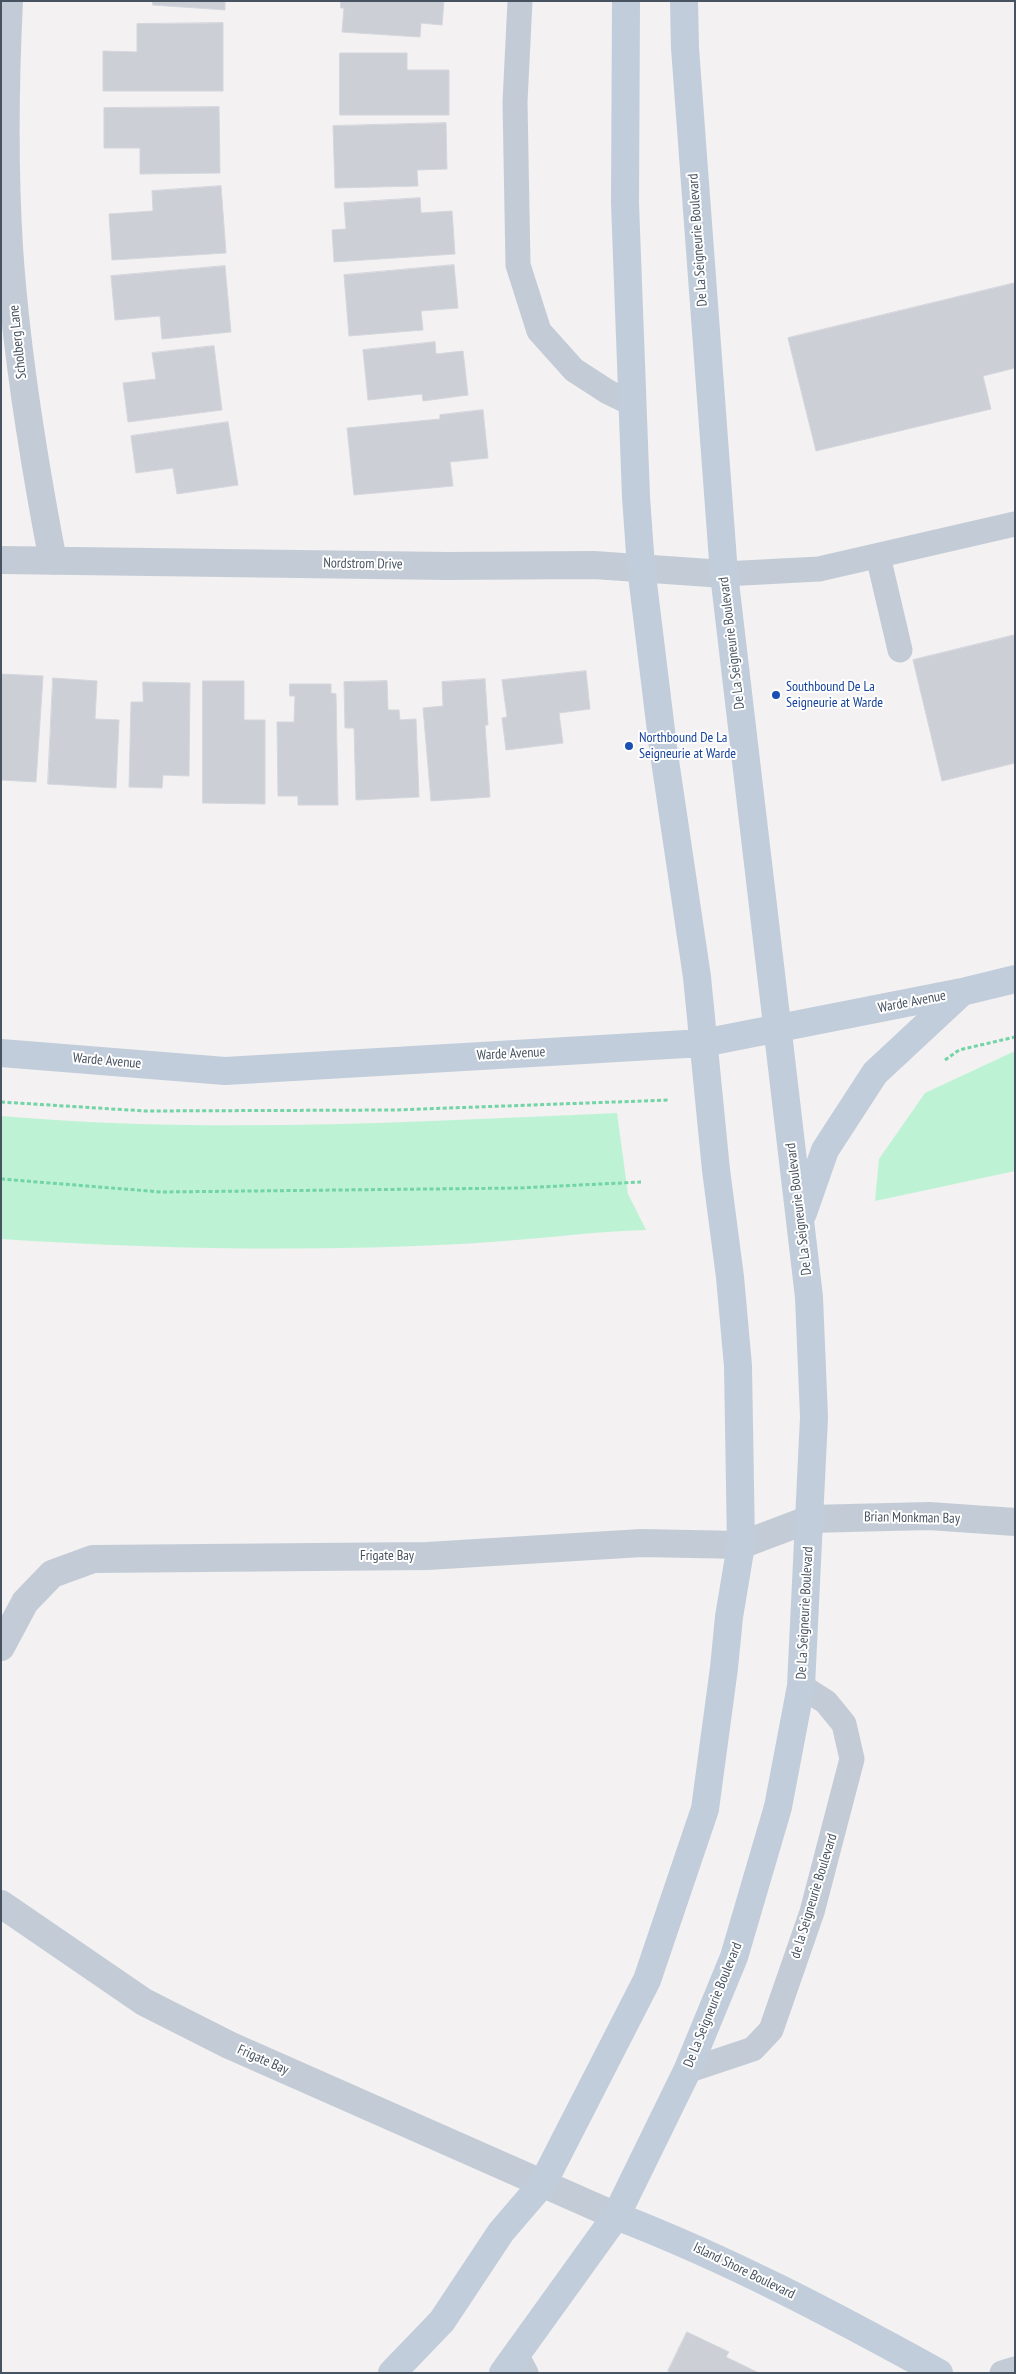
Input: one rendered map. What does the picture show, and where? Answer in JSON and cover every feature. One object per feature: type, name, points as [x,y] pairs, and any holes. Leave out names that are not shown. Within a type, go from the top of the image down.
[{"type":"street","name":"Scholberg Lane","points":[[9,1],[6,150],[9,247],[20,369],[53,561]]},
{"type":"street","points":[[392,2373],[442,2321],[501,2232],[543,2183],[647,1980],[705,1809],[729,1617],[741,1545],[738,1366],[730,1277],[716,1170],[697,977],[663,747],[642,567],[625,203],[626,1]]},
{"type":"street","name":"De La Seigneurie Boulevard","points":[[515,2367],[616,2216],[687,2071],[734,1957],[778,1807],[801,1686],[814,1417],[809,1297],[724,574],[684,48],[684,1]]},
{"type":"street","name":"Nordstrom Drive","points":[[1,560],[642,567],[724,574]]},
{"type":"street","name":"Warde Avenue","points":[[1,1053],[225,1071],[703,1042],[962,992],[1015,979]]},
{"type":"street","points":[[800,1219],[825,1150],[875,1073],[962,992]]},
{"type":"street","name":"Brian Monkman Bay","points":[[810,1519],[930,1516],[1015,1522]]},
{"type":"street","name":"Frigate Bay","points":[[1,1647],[25,1602],[52,1574],[93,1559],[427,1556],[642,1543],[741,1545],[810,1519]]},
{"type":"street","name":"Frigate Bay","points":[[1,1904],[144,2002],[229,2045],[543,2183]]},
{"type":"street","name":"Island Shore Boulevard","points":[[543,2183],[616,2216],[689,2244],[830,2313],[939,2373]]},
{"type":"lane","points":[[520,1],[515,102],[518,265],[539,331],[574,370],[608,392],[633,404]]},
{"type":"lane","points":[[724,574],[818,569],[1015,524]]},
{"type":"lane","points":[[878,556],[900,650]]},
{"type":"lane","name":"de la Seigneurie Boulevard","points":[[687,2071],[752,2049],[771,2030],[812,1912],[852,1759],[844,1724],[826,1702],[801,1686]]},
{"type":"lane","points":[[1002,2373],[1015,2369]]},
{"type":"path","points":[[943,1061],[959,1050],[1015,1038]]},
{"type":"path","points":[[1,1102],[165,1111],[394,1110],[670,1100]]},
{"type":"path","points":[[1,1179],[160,1192],[519,1188],[641,1182]]},
{"type":"green space","points":[[1015,1051],[1015,1171],[875,1201],[879,1159],[925,1093]]},
{"type":"green space","points":[[617,1113],[628,1194],[646,1230],[484,1243],[289,1249],[173,1247],[1,1239],[1,1116],[155,1124],[309,1125]]},
{"type":"building","points":[[153,1],[225,1],[225,10],[153,5]]},
{"type":"building","points":[[341,1],[444,1],[442,25],[421,23],[420,37],[342,32],[344,8],[341,8]]},
{"type":"building","points":[[223,23],[223,91],[103,91],[103,51],[137,52],[137,24]]},
{"type":"building","points":[[340,53],[407,53],[407,70],[449,70],[449,115],[340,115]]},
{"type":"building","points":[[219,107],[220,173],[140,174],[140,148],[104,148],[104,108]]},
{"type":"building","points":[[446,123],[447,169],[417,170],[418,186],[335,188],[333,126]]},
{"type":"building","points":[[221,186],[226,253],[112,260],[109,214],[153,211],[152,191]]},
{"type":"building","points":[[420,198],[421,213],[452,211],[455,254],[334,262],[332,230],[346,229],[344,203]]},
{"type":"building","points":[[454,265],[458,308],[421,311],[423,330],[349,336],[344,275]]},
{"type":"building","points":[[225,266],[231,332],[162,339],[160,316],[115,320],[111,276]]},
{"type":"building","points":[[1015,283],[1015,368],[983,376],[991,409],[816,451],[788,338]]},
{"type":"building","points":[[435,342],[436,354],[463,351],[468,395],[423,401],[422,394],[368,400],[363,350]]},
{"type":"building","points":[[214,346],[222,410],[128,422],[123,383],[156,379],[152,353]]},
{"type":"building","points":[[483,410],[488,458],[450,462],[453,486],[354,495],[347,428],[440,419],[440,415]]},
{"type":"building","points":[[228,422],[238,485],[177,494],[173,468],[136,473],[131,436]]},
{"type":"building","points":[[1015,635],[1015,763],[942,781],[913,660]]},
{"type":"building","points":[[586,671],[590,709],[559,713],[563,743],[506,750],[502,718],[507,717],[502,680]]},
{"type":"building","points":[[1,674],[43,676],[36,782],[1,780]]},
{"type":"building","points":[[53,678],[97,681],[95,719],[119,720],[116,788],[48,784]]},
{"type":"building","points":[[485,679],[488,725],[485,725],[490,797],[431,801],[423,708],[443,706],[442,682]]},
{"type":"building","points":[[203,681],[244,681],[244,720],[265,720],[265,804],[203,803]]},
{"type":"building","points":[[387,681],[388,710],[399,710],[400,720],[416,719],[419,797],[356,800],[354,728],[345,728],[344,682]]},
{"type":"building","points":[[143,682],[190,683],[189,776],[163,775],[162,788],[129,787],[131,702],[143,702]]},
{"type":"building","points":[[290,684],[331,684],[331,693],[336,694],[338,805],[298,805],[298,796],[278,796],[277,722],[294,722],[295,696],[290,696]]},
{"type":"building","points":[[687,2332],[729,2352],[726,2357],[759,2373],[672,2373],[668,2371]]},
{"type":"place","name":"Southbound De La Seigneurie at Warde","points":[[776,695]]},
{"type":"place","name":"Northbound De La Seigneurie at Warde","points":[[629,746]]}]
